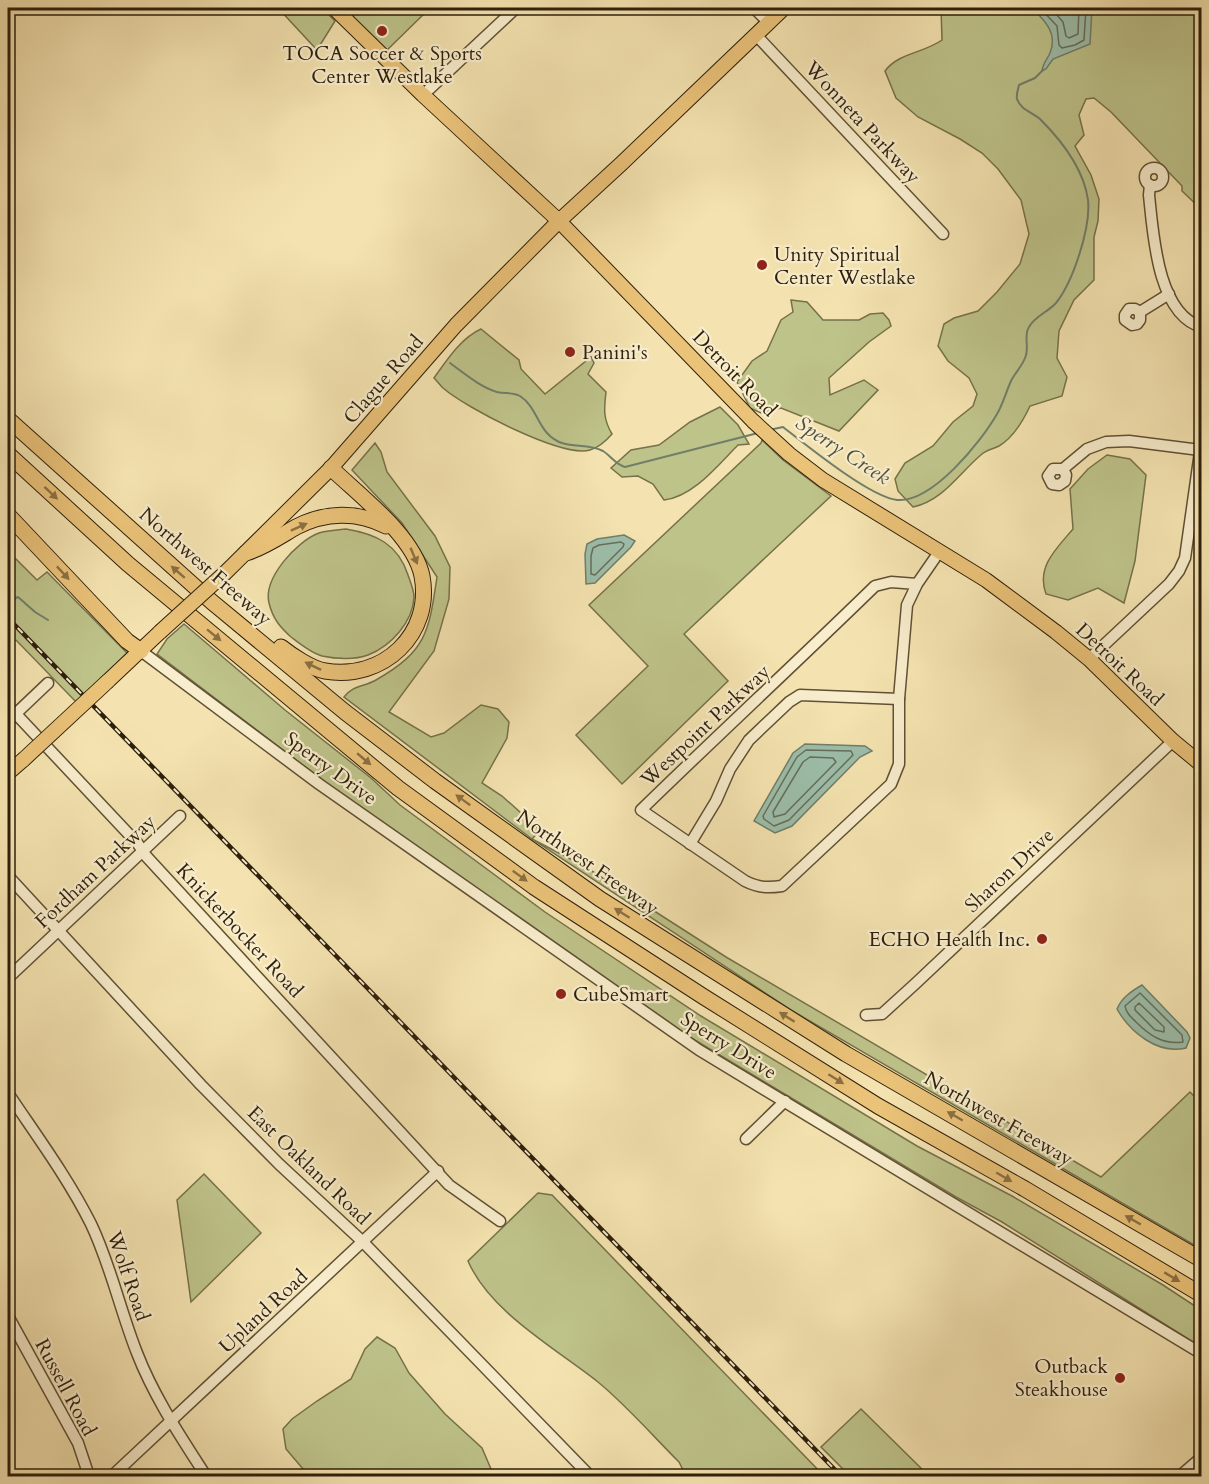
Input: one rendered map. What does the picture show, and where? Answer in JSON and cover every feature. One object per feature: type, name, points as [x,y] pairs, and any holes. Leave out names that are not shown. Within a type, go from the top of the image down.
[{"type":"highway","name":"Northwest Freeway","points":[[8,419],[219,607],[354,719],[435,781],[600,899],[838,1049],[1202,1260]]},
{"type":"highway","points":[[8,454],[128,564],[398,788],[534,887],[878,1106],[1025,1189],[1202,1295]]},
{"type":"highway","points":[[219,607],[253,626],[290,655],[324,671],[371,668],[391,658],[408,640],[419,618],[422,592],[422,575],[410,546],[398,531],[331,468]]},
{"type":"highway","points":[[246,553],[263,547],[299,526],[339,514],[360,516],[398,531]]},
{"type":"highway","points":[[8,515],[127,641],[141,651]]},
{"type":"main road","name":"Detroit Road","points":[[334,8],[423,95],[559,221],[753,421],[789,454],[823,480],[986,580],[1056,632],[1089,659],[1173,741],[1202,765]]},
{"type":"main road","name":"Clague Road","points":[[8,773],[246,553],[331,468],[456,325],[559,221],[784,8]]},
{"type":"street","points":[[423,95],[516,8]]},
{"type":"street","points":[[754,8],[769,22]]},
{"type":"street","name":"Wonneta Parkway","points":[[756,35],[943,234]]},
{"type":"street","points":[[1150,185],[1149,195],[1158,269],[1162,281],[1184,317],[1202,327]]},
{"type":"street","points":[[1140,312],[1169,294]]},
{"type":"street","points":[[1089,659],[1169,584],[1179,571],[1197,520],[1202,438]]},
{"type":"street","points":[[1063,469],[1087,449],[1106,442],[1129,441],[1200,450]]},
{"type":"street","name":"Westpoint Parkway","points":[[918,584],[891,582],[875,586],[641,810],[757,887],[782,886],[891,784],[899,764],[899,699],[907,605],[939,552]]},
{"type":"street","name":"Sperry Drive","points":[[141,651],[319,784],[699,1050],[1202,1354]]},
{"type":"street","points":[[8,722],[48,683]]},
{"type":"street","points":[[690,844],[716,801],[730,769],[749,740],[789,702],[800,695],[899,699]]},
{"type":"street","name":"Knickerbocker Road","points":[[16,714],[449,1185],[500,1221]]},
{"type":"street","name":"Sharon Drive","points":[[866,1015],[882,1014],[1173,741]]},
{"type":"street","name":"Fordham Parkway","points":[[8,978],[180,816]]},
{"type":"street","name":"East Oakland Road","points":[[8,876],[201,1085],[279,1164],[363,1242],[590,1476]]},
{"type":"street","name":"Wolf Road","points":[[8,1093],[76,1196],[90,1222],[111,1272],[137,1354],[171,1421],[206,1476]]},
{"type":"street","points":[[746,1139],[785,1101]]},
{"type":"street","name":"Upland Road","points":[[111,1476],[438,1171]]},
{"type":"street","name":"Russell Road","points":[[8,1316],[78,1443],[89,1476]]},
{"type":"street","points":[[1180,1476],[1202,1456]]},
{"type":"green space","points":[[278,8],[322,8],[335,21],[317,50]]},
{"type":"green space","name":"TOCA Soccer & Sports Center Westlake","points":[[334,8],[430,8],[382,55]]},
{"type":"green space","points":[[941,8],[1201,8],[1201,209],[1111,112],[1094,98],[1086,99],[1079,115],[1084,135],[1075,146],[1091,175],[1099,199],[1098,221],[1094,237],[1094,280],[1074,300],[1059,331],[1057,358],[1067,377],[1062,396],[1030,406],[1017,429],[1004,443],[982,454],[933,499],[913,507],[898,491],[895,479],[905,463],[933,446],[953,422],[973,406],[977,394],[969,378],[948,361],[938,346],[944,324],[954,318],[978,311],[997,292],[1020,264],[1029,234],[1021,200],[998,169],[982,153],[918,117],[896,98],[885,71],[897,60],[942,40]]},
{"type":"green space","points":[[791,300],[807,302],[823,320],[859,320],[870,314],[883,313],[889,320],[891,326],[869,342],[829,378],[830,395],[864,380],[878,390],[839,431],[781,408],[761,413],[750,408],[737,382],[752,361],[767,351],[781,320],[793,312]]},
{"type":"green space","points":[[481,329],[519,360],[521,369],[545,394],[591,357],[594,363],[588,374],[606,392],[605,414],[612,434],[590,450],[558,446],[492,419],[443,388],[434,378],[461,344]]},
{"type":"green space","points":[[720,407],[738,425],[749,444],[738,445],[704,479],[685,493],[664,500],[653,484],[638,476],[622,477],[611,468],[631,450],[659,445],[690,422]]},
{"type":"green space","points":[[762,440],[783,460],[831,496],[684,634],[728,681],[622,784],[576,735],[648,666],[589,605]]},
{"type":"green space","points":[[375,443],[381,452],[387,472],[435,536],[450,567],[449,599],[434,651],[389,712],[431,737],[444,733],[481,705],[498,709],[509,722],[507,738],[482,783],[502,796],[540,830],[532,839],[344,697],[351,690],[372,682],[393,669],[416,649],[428,626],[437,577],[402,523],[352,470]]},
{"type":"green space","points":[[1107,455],[1130,459],[1146,475],[1135,561],[1124,603],[1098,588],[1068,600],[1046,594],[1044,575],[1049,559],[1073,529],[1070,489],[1088,469]]},
{"type":"green space","points":[[346,529],[367,534],[392,548],[404,564],[414,597],[410,615],[405,624],[385,646],[368,655],[345,659],[318,655],[291,637],[275,618],[269,603],[269,593],[276,572],[301,544],[319,533]]},
{"type":"green space","points":[[8,551],[37,580],[47,572],[127,653],[78,704],[16,640],[8,643]]},
{"type":"green space","points":[[184,624],[285,710],[371,778],[400,805],[545,912],[701,1016],[917,1146],[1012,1196],[1201,1310],[1201,1347],[1002,1222],[956,1197],[693,1039],[326,783],[157,654],[167,639]]},
{"type":"green space","points":[[532,839],[584,866],[726,957],[1101,1177],[1190,1092],[1201,1103],[1201,1249],[791,1010]]},
{"type":"green space","points":[[204,1174],[261,1233],[191,1302],[177,1200]]},
{"type":"green space","points":[[538,1193],[552,1195],[824,1476],[686,1476],[679,1462],[629,1410],[598,1382],[507,1313],[478,1279],[468,1261]]},
{"type":"green space","points":[[377,1337],[395,1348],[409,1373],[445,1414],[482,1448],[494,1476],[309,1476],[286,1449],[283,1429],[292,1419],[351,1379],[365,1349]]},
{"type":"green space","points":[[861,1409],[929,1476],[850,1476],[821,1447]]},
{"type":"water","points":[[1032,8],[1092,8],[1090,44],[1053,59],[1042,71],[1050,53],[1052,39],[1046,23]]},
{"type":"water","points":[[624,535],[635,541],[631,547],[595,583],[586,584],[587,544],[597,539]]},
{"type":"water","points":[[805,744],[865,746],[872,751],[860,757],[792,826],[775,833],[754,821],[793,753]]},
{"type":"water","points":[[1142,985],[1187,1032],[1190,1038],[1186,1048],[1165,1048],[1155,1045],[1137,1033],[1123,1018],[1117,1009],[1119,1005]]},
{"type":"waterway","name":"Sperry Creek","points":[[769,430],[783,427],[855,480],[885,497],[897,500],[911,498],[925,492],[954,469],[980,440],[997,414],[1011,381],[1025,358],[1029,327],[1056,303],[1069,282],[1080,254],[1087,225],[1088,200],[1077,167],[1048,127],[1024,108],[1017,99],[1019,85],[1035,78],[1043,70]]},
{"type":"waterway","name":"Sperry Creek","points":[[450,363],[484,387],[500,393],[520,396],[529,404],[544,429],[554,439],[567,444],[596,448],[625,467],[758,433]]},
{"type":"waterway","points":[[12,600],[18,597],[48,620]]},
{"type":"railway","points":[[8,618],[841,1476]]},
{"type":"place","name":"TOCA Soccer & Sports Center Westlake","points":[[382,31]]},
{"type":"place","name":"Unity Spiritual Center Westlake","points":[[762,265]]},
{"type":"place","name":"Panini's","points":[[570,352]]},
{"type":"place","name":"ECHO Health Inc.","points":[[1042,939]]},
{"type":"place","name":"CubeSmart","points":[[561,994]]},
{"type":"place","name":"Outback Steakhouse","points":[[1120,1378]]}]
